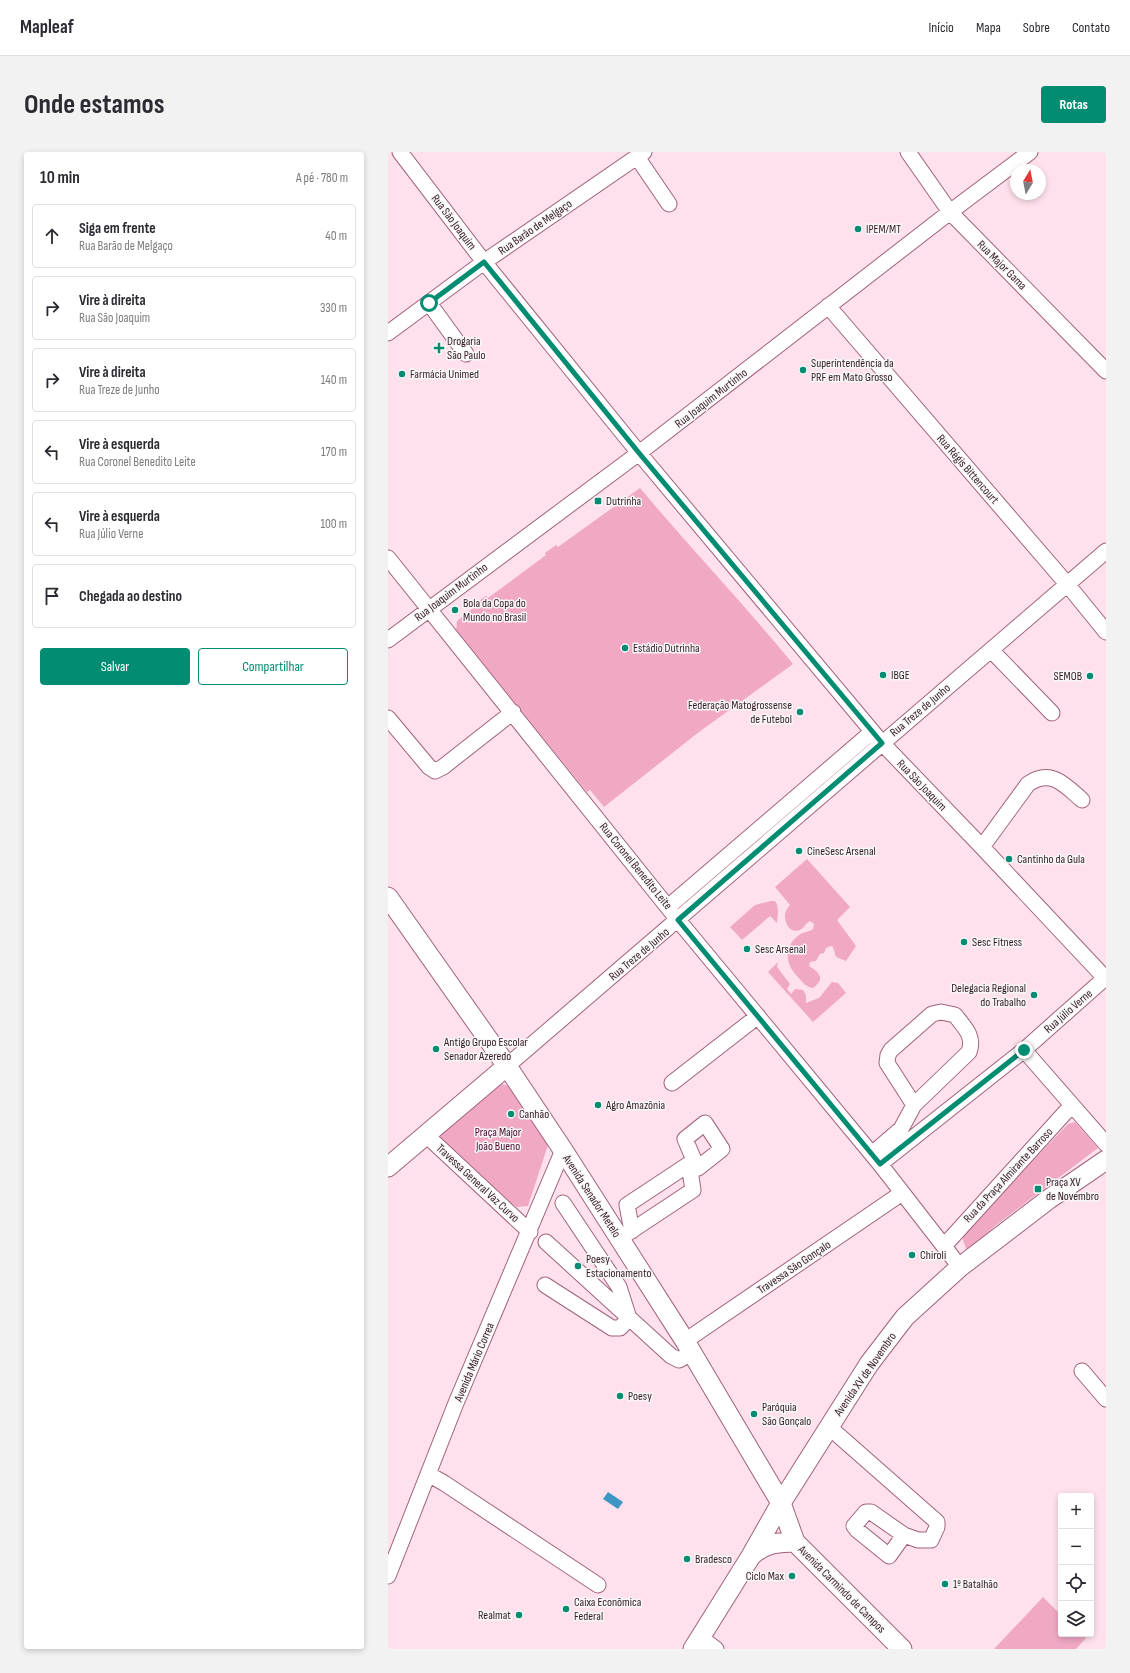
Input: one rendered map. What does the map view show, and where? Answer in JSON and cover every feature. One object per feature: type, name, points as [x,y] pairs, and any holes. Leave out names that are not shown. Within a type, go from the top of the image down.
[{"type":"main road","name":"Avenida Senador Metelo","points":[[388,897],[507,1066],[563,1150],[626,1235],[688,1347],[781,1503]]},
{"type":"main road","name":"Rua Treze de Junho","points":[[388,1167],[425,1134],[507,1066]]},
{"type":"main road","name":"Avenida XV de Novembro","points":[[696,1643],[751,1556],[781,1503],[869,1364],[905,1317],[960,1267],[1049,1199],[1106,1160]]},
{"type":"main road","name":"Avenida Carmindo de Campos","points":[[781,1503],[795,1542],[902,1649]]},
{"type":"main road","points":[[751,1556],[761,1547],[769,1544],[795,1542]]},
{"type":"street","name":"Rua São Joaquim","points":[[400,152],[484,262],[639,453],[877,737],[1106,979]]},
{"type":"street","name":"Rua Major Gama","points":[[908,152],[950,212],[1106,371]]},
{"type":"street","name":"Rua Joaquim Murtinho","points":[[388,640],[639,453],[950,212],[1030,152]]},
{"type":"street","name":"Rua Barão de Melgaço","points":[[391,326],[429,303],[484,262],[640,154]]},
{"type":"street","points":[[640,154],[669,204]]},
{"type":"street","points":[[429,303],[466,354]]},
{"type":"street","name":"Rua Régis Bittencourt","points":[[828,306],[1067,584],[1106,632]]},
{"type":"street","name":"Rua Treze de Junho","points":[[668,907],[877,737],[990,650],[1106,551]]},
{"type":"street","name":"Rua Coronel Benedito Leite","points":[[388,558],[513,712],[678,920],[876,1159],[960,1267]]},
{"type":"street","points":[[990,650],[1052,713]]},
{"type":"street","points":[[388,718],[429,767],[435,771],[443,767],[513,712]]},
{"type":"street","name":"Rua Treze de Junho","points":[[507,1066],[678,920],[877,737]]},
{"type":"street","points":[[982,847],[1028,784],[1035,779],[1043,776],[1060,781],[1082,800]]},
{"type":"street","name":"Rua Júlio Verne","points":[[876,1159],[1024,1050],[1106,979]]},
{"type":"street","points":[[876,1159],[901,1129],[914,1105],[969,1052],[972,1044],[971,1036],[955,1015],[941,1012],[932,1014],[891,1050],[888,1055],[887,1063],[914,1105]]},
{"type":"street","points":[[672,1083],[758,1016]]},
{"type":"street","points":[[1024,1050],[1106,1144]]},
{"type":"street","name":"Rua da Praça Almirante Barroso","points":[[944,1246],[1072,1105]]},
{"type":"street","name":"Travessa General Vaz Curvo","points":[[425,1134],[530,1232]]},
{"type":"street","name":"Avenida Mário Correa","points":[[388,1576],[393,1548],[428,1474],[456,1403],[530,1232],[563,1150]]},
{"type":"street","points":[[692,1162],[693,1190],[626,1235],[627,1205],[692,1162]]},
{"type":"street","name":"Travessa São Gonçalo","points":[[629,1318],[671,1356],[679,1360],[688,1347],[902,1193]]},
{"type":"street","points":[[563,1203],[619,1287],[629,1318]]},
{"type":"street","points":[[546,1242],[629,1318]]},
{"type":"street","points":[[545,1285],[612,1328],[620,1328],[629,1318]]},
{"type":"street","points":[[1082,1371],[1106,1399]]},
{"type":"street","points":[[829,1427],[937,1522],[937,1527],[931,1540],[918,1540],[904,1535]]},
{"type":"street","points":[[428,1474],[444,1483],[598,1585]]},
{"type":"street","points":[[696,1643],[716,1649]]},
{"type":"green space","name":"Estádio Dutrinha","points":[[640,488],[793,664],[699,732],[604,807],[590,790],[587,792],[456,631],[457,621],[477,605],[476,603],[486,596],[488,598],[546,555],[545,553],[556,545],[558,547]]},
{"type":"green space","points":[[807,859],[850,907],[837,920],[856,946],[846,961],[836,957],[833,947],[831,946],[826,948],[824,953],[820,954],[816,961],[810,962],[809,966],[820,976],[819,982],[813,988],[804,983],[792,970],[788,960],[788,955],[794,939],[813,929],[814,924],[810,921],[803,928],[796,931],[788,927],[785,914],[790,905],[775,887]]},
{"type":"green space","points":[[775,901],[777,904],[777,923],[770,916],[742,940],[730,927],[755,905]]},
{"type":"green space","points":[[778,962],[777,967],[790,984],[787,989],[791,994],[795,989],[803,990],[806,995],[806,1003],[819,998],[832,982],[838,983],[846,993],[813,1022],[768,972]]},
{"type":"green space","name":"Praça Major João Bueno","points":[[501,1084],[510,1086],[548,1145],[528,1206],[517,1207],[506,1199],[442,1143],[440,1135]]},
{"type":"green space","points":[[1075,1122],[1098,1148],[995,1226],[967,1251],[962,1237],[968,1228],[1068,1124]]},
{"type":"green space","points":[[1043,1597],[1058,1612],[1058,1637],[1086,1638],[1076,1649],[994,1649]]},
{"type":"water","points":[[608,1492],[623,1502],[618,1509],[603,1499]]},
{"type":"place","name":"IPEM/MT","points":[[858,229]]},
{"type":"place","name":"Drogaria São Paulo","points":[[439,348]]},
{"type":"place","name":"Superintendência da PRF em Mato Grosso","points":[[803,370]]},
{"type":"place","name":"Farmácia Unimed","points":[[402,374]]},
{"type":"place","name":"Dutrinha","points":[[598,501]]},
{"type":"place","name":"Bola da Copa do Mundo no Brasil","points":[[455,610]]},
{"type":"place","name":"Estádio Dutrinha","points":[[625,648]]},
{"type":"place","name":"IBGE","points":[[883,675]]},
{"type":"place","name":"SEMOB","points":[[1090,676]]},
{"type":"place","name":"Federação Matogrossense de Futebol","points":[[800,712]]},
{"type":"place","name":"CineSesc Arsenal","points":[[799,851]]},
{"type":"place","name":"Cantinho da Gula","points":[[1009,859]]},
{"type":"place","name":"Sesc Fitness","points":[[964,942]]},
{"type":"place","name":"Sesc Arsenal","points":[[747,949]]},
{"type":"place","name":"Delegacia Regional do Trabalho","points":[[1034,995]]},
{"type":"place","name":"Antigo Grupo Escolar Senador Azeredo","points":[[436,1049]]},
{"type":"place","name":"Agro Amazônia","points":[[598,1105]]},
{"type":"place","name":"Canhão","points":[[511,1114]]},
{"type":"place","name":"Praça XV de Novembro","points":[[1038,1189]]},
{"type":"place","name":"Chiroli","points":[[912,1255]]},
{"type":"place","name":"Poesy Estacionamento","points":[[578,1266]]},
{"type":"place","name":"Poesy","points":[[620,1396]]},
{"type":"place","name":"Paróquia São Gonçalo","points":[[754,1414]]},
{"type":"place","name":"Bradesco","points":[[687,1559]]},
{"type":"place","name":"Ciclo Max","points":[[792,1576]]},
{"type":"place","name":"1º Batalhão","points":[[945,1584]]},
{"type":"place","name":"Caixa Econômica Federal","points":[[566,1609]]},
{"type":"place","name":"Realmat","points":[[519,1615]]},
{"type":"route","points":[[429,303],[484,262],[639,453],[882,743],[678,920],[880,1164],[1024,1050]]}]
